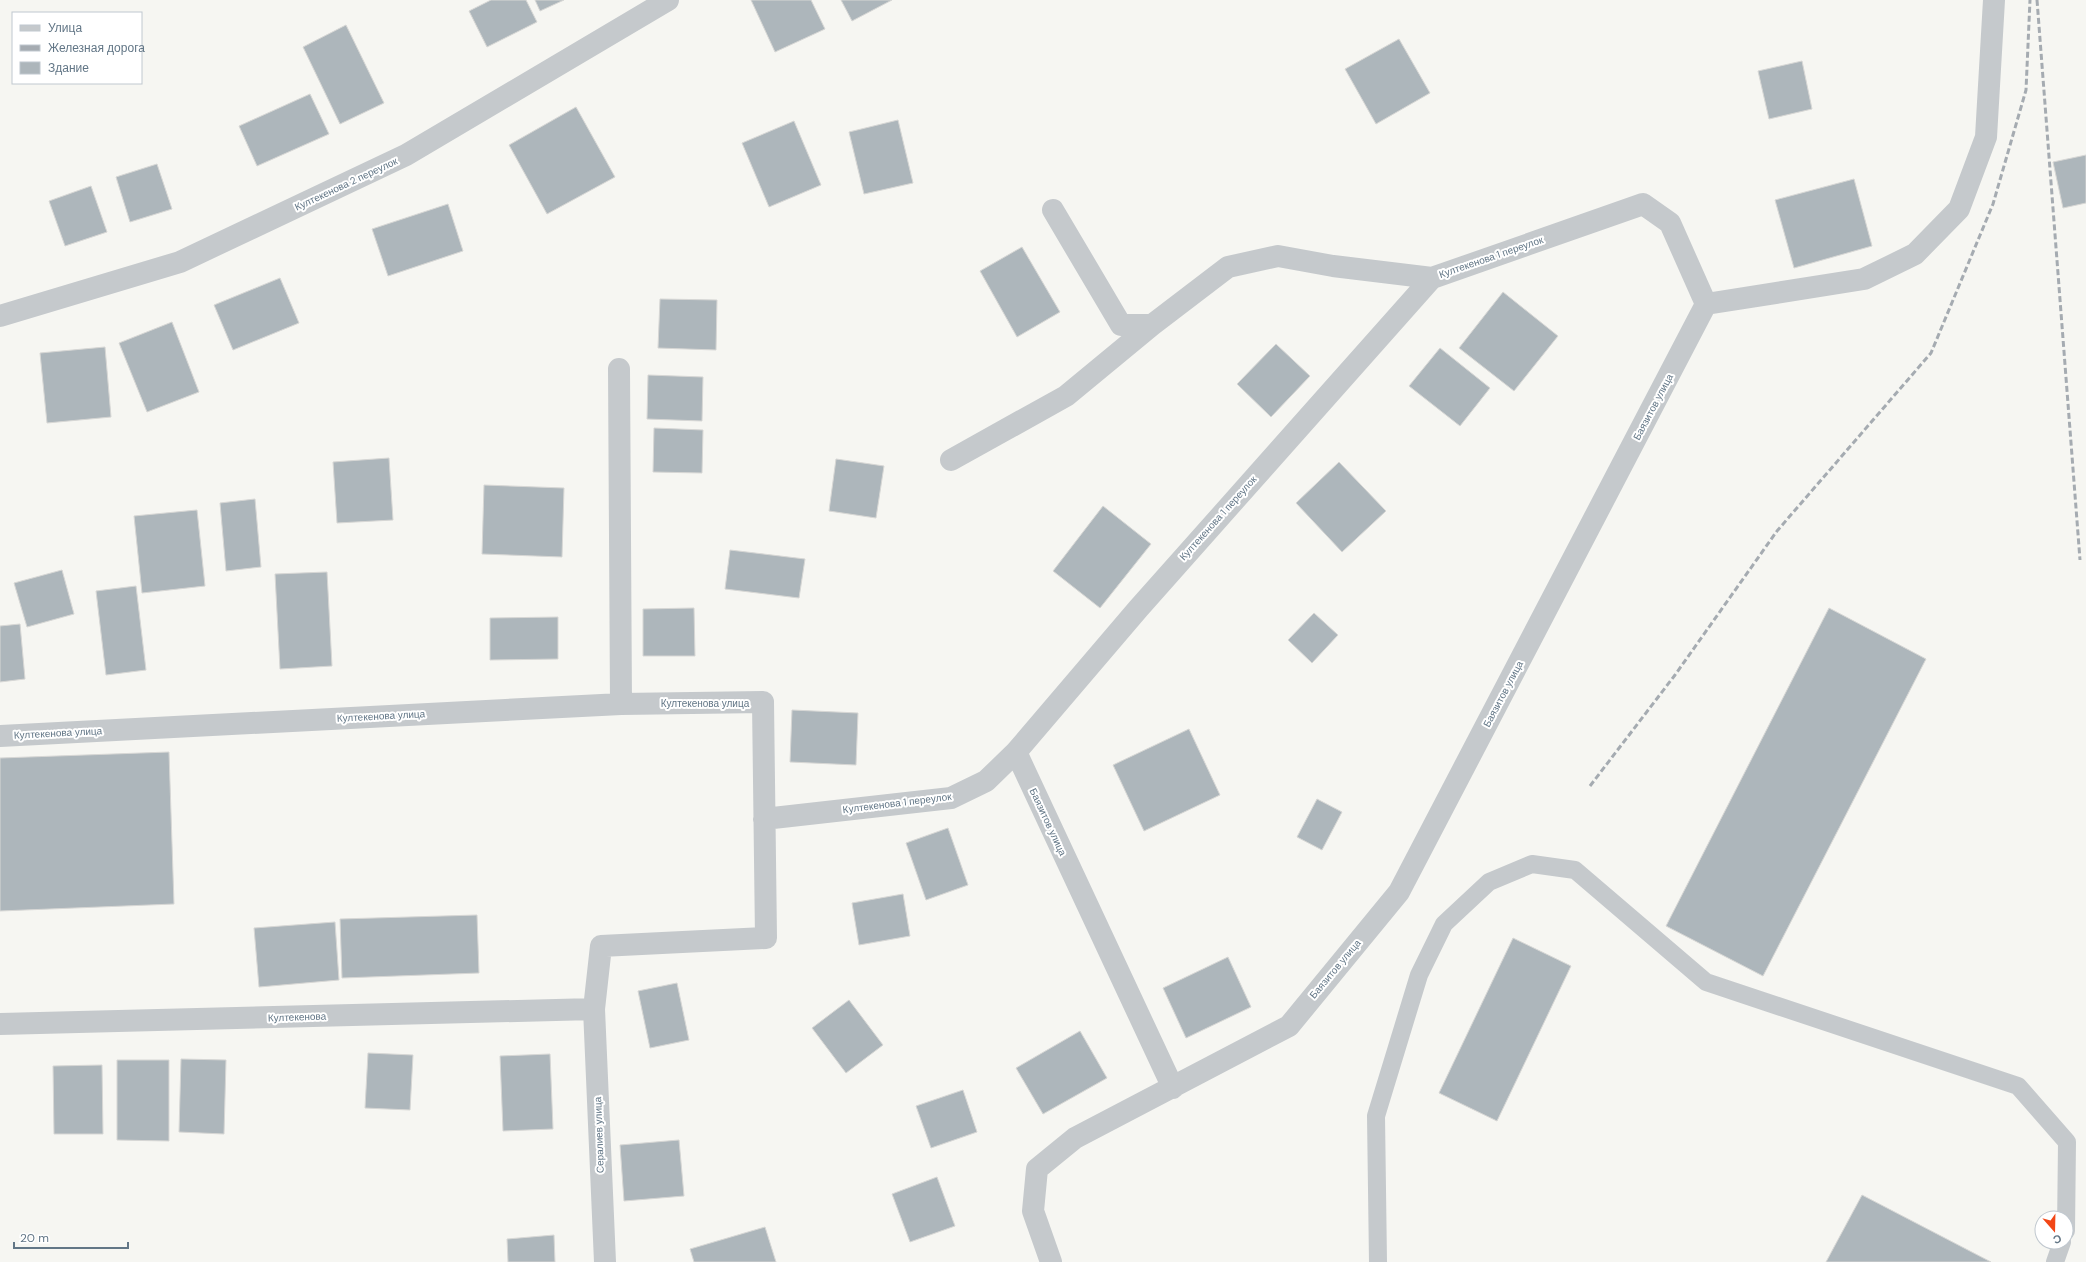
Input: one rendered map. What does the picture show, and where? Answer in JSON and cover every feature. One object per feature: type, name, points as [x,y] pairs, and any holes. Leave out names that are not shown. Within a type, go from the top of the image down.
[{"type":"street","name":"Култекенова 2 переулок","points":[[0,316],[180,262],[406,155],[668,0]]},
{"type":"street","points":[[1706,304],[1864,279],[1915,254],[1959,209],[1986,138],[1994,0]]},
{"type":"street","name":"Култекенова 1 переулок","points":[[764,819],[951,798],[986,781],[1016,752],[1138,609],[1432,278],[1643,204],[1670,223],[1706,304]]},
{"type":"street","points":[[1053,210],[1121,326],[1152,324]]},
{"type":"street","points":[[951,460],[1066,396],[1152,324],[1228,267],[1278,256],[1333,266],[1432,278]]},
{"type":"street","name":"Баязитов улица","points":[[1051,1262],[1032,1211],[1037,1169],[1075,1138],[1289,1026],[1399,892],[1706,304]]},
{"type":"street","points":[[619,369],[621,704]]},
{"type":"street","name":"Култекенова улица","points":[[0,736],[621,704],[762,702],[764,819]]},
{"type":"street","name":"Баязитов улица","points":[[1016,752],[1173,1088]]},
{"type":"street","name":"Сералиев улица","points":[[605,1262],[594,1009],[601,946],[766,938],[764,819]]},
{"type":"street","name":"Култекенова","points":[[0,1024],[594,1009]]},
{"type":"lane","points":[[1378,1262],[1376,1116],[1419,974],[1444,924],[1489,882],[1532,864],[1575,870],[1706,982],[2018,1086],[2067,1142],[2066,1210]]},
{"type":"lane","points":[[2055,1262],[2059,1250]]},
{"type":"building","points":[[491,0],[526,0],[537,22],[487,47],[469,11]]},
{"type":"building","points":[[535,0],[564,0],[540,11]]},
{"type":"building","points":[[751,0],[811,0],[825,29],[775,52]]},
{"type":"building","points":[[841,0],[892,0],[852,21]]},
{"type":"building","points":[[346,25],[384,103],[340,124],[303,47]]},
{"type":"building","points":[[1399,39],[1430,93],[1376,124],[1345,69]]},
{"type":"building","points":[[1802,61],[1812,109],[1769,119],[1758,71]]},
{"type":"building","points":[[310,94],[329,134],[257,166],[239,126]]},
{"type":"building","points":[[576,107],[615,177],[547,214],[509,145]]},
{"type":"building","points":[[898,120],[913,183],[864,194],[849,132]]},
{"type":"building","points":[[794,121],[821,185],[769,207],[742,143]]},
{"type":"building","points":[[2086,155],[2086,203],[2063,208],[2053,162]]},
{"type":"building","points":[[157,164],[172,209],[130,222],[116,177]]},
{"type":"building","points":[[1854,179],[1872,246],[1794,268],[1775,200]]},
{"type":"building","points":[[91,186],[107,232],[65,246],[49,201]]},
{"type":"building","points":[[448,204],[463,251],[388,276],[372,229]]},
{"type":"building","points":[[1022,247],[1060,312],[1017,337],[980,271]]},
{"type":"building","points":[[280,278],[299,323],[233,350],[214,305]]},
{"type":"building","points":[[1503,292],[1558,336],[1514,391],[1459,348]]},
{"type":"building","points":[[660,299],[717,300],[716,350],[658,348]]},
{"type":"building","points":[[172,322],[199,392],[147,412],[119,343]]},
{"type":"building","points":[[1276,344],[1310,376],[1271,417],[1237,384]]},
{"type":"building","points":[[105,347],[111,417],[47,423],[40,353]]},
{"type":"building","points":[[1440,348],[1490,388],[1460,426],[1409,386]]},
{"type":"building","points":[[648,375],[703,377],[702,421],[647,419]]},
{"type":"building","points":[[654,428],[703,430],[702,473],[653,472]]},
{"type":"building","points":[[389,458],[393,520],[337,523],[333,462]]},
{"type":"building","points":[[836,459],[884,466],[876,518],[829,511]]},
{"type":"building","points":[[1339,462],[1386,511],[1342,552],[1296,503]]},
{"type":"building","points":[[484,485],[564,488],[562,557],[482,554]]},
{"type":"building","points":[[255,499],[261,567],[226,571],[220,503]]},
{"type":"building","points":[[1103,506],[1151,544],[1100,608],[1053,571]]},
{"type":"building","points":[[197,510],[205,586],[142,593],[134,516]]},
{"type":"building","points":[[730,550],[805,559],[799,598],[725,589]]},
{"type":"building","points":[[62,570],[74,614],[27,627],[14,583]]},
{"type":"building","points":[[327,572],[332,666],[280,669],[275,574]]},
{"type":"building","points":[[136,586],[146,670],[106,675],[96,591]]},
{"type":"building","points":[[694,608],[695,656],[643,656],[643,609]]},
{"type":"building","points":[[1829,608],[1926,659],[1763,976],[1666,926]]},
{"type":"building","points":[[1314,613],[1338,635],[1312,663],[1288,640]]},
{"type":"building","points":[[558,617],[558,659],[490,660],[490,618]]},
{"type":"building","points":[[20,624],[25,679],[0,682],[0,626]]},
{"type":"building","points":[[792,710],[858,713],[856,765],[790,762]]},
{"type":"building","points":[[1189,729],[1220,795],[1144,831],[1113,765]]},
{"type":"building","points":[[169,752],[174,904],[0,911],[0,758]]},
{"type":"building","points":[[1317,799],[1342,812],[1322,850],[1297,837]]},
{"type":"building","points":[[948,828],[968,885],[926,900],[906,843]]},
{"type":"building","points":[[903,894],[910,936],[859,945],[852,903]]},
{"type":"building","points":[[477,915],[479,973],[342,978],[340,919]]},
{"type":"building","points":[[335,922],[339,980],[259,987],[254,928]]},
{"type":"building","points":[[1513,938],[1571,966],[1497,1121],[1439,1093]]},
{"type":"building","points":[[1228,957],[1251,1007],[1186,1038],[1163,988]]},
{"type":"building","points":[[677,983],[689,1040],[650,1048],[638,991]]},
{"type":"building","points":[[849,1000],[883,1045],[846,1073],[812,1028]]},
{"type":"building","points":[[1080,1031],[1107,1078],[1043,1114],[1016,1068]]},
{"type":"building","points":[[368,1053],[413,1055],[410,1110],[365,1108]]},
{"type":"building","points":[[550,1054],[553,1129],[503,1131],[500,1056]]},
{"type":"building","points":[[181,1059],[226,1060],[224,1134],[179,1132]]},
{"type":"building","points":[[117,1060],[169,1060],[169,1141],[117,1140]]},
{"type":"building","points":[[102,1065],[103,1134],[54,1134],[53,1066]]},
{"type":"building","points":[[963,1090],[977,1132],[931,1148],[916,1106]]},
{"type":"building","points":[[679,1140],[684,1196],[624,1201],[620,1145]]},
{"type":"building","points":[[937,1177],[955,1226],[910,1242],[892,1194]]},
{"type":"building","points":[[1862,1195],[1991,1262],[1826,1262]]},
{"type":"building","points":[[765,1227],[776,1262],[694,1262],[690,1249]]},
{"type":"building","points":[[554,1235],[555,1262],[508,1262],[507,1239]]},
{"type":"railway","points":[[1590,786],[1675,675],[1777,531],[1931,353],[1993,204],[2026,90],[2030,0]]},
{"type":"railway","points":[[2037,0],[2080,560]]}]
